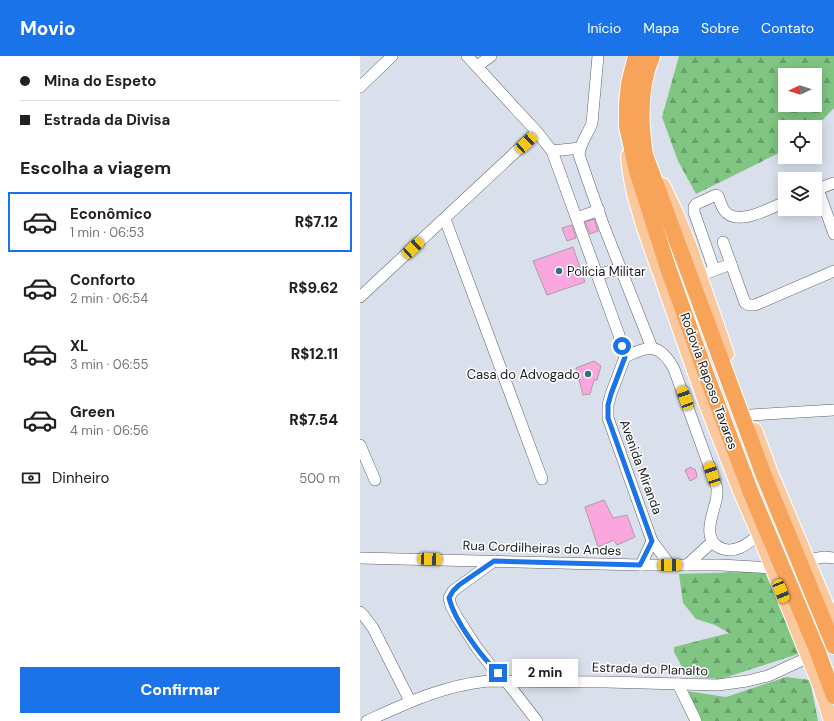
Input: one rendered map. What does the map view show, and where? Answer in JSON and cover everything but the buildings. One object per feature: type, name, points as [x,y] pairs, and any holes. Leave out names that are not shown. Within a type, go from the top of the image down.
[{"type":"highway","name":"Rodovia Raposo Tavares","points":[[636,56],[629,84],[627,126],[637,171],[688,327],[751,493],[817,650],[834,696]]},
{"type":"highway","name":"Rodovia Raposo Tavares","points":[[652,56],[647,67],[641,118],[645,155],[761,469],[834,646]]},
{"type":"main road","points":[[627,126],[629,167],[634,194],[669,300],[707,406],[740,491],[759,535],[807,658],[819,684],[830,721]]},
{"type":"main road","points":[[645,155],[657,174],[677,214],[733,372],[771,473],[808,560],[831,602],[834,622]]},
{"type":"street","points":[[360,87],[392,56]]},
{"type":"street","points":[[467,56],[537,132],[552,151],[619,336],[625,357],[638,351],[652,348],[668,358],[674,368],[717,488],[716,501],[713,507],[710,526],[710,537],[712,542],[719,548],[729,550],[738,549],[759,535]]},
{"type":"street","points":[[477,66],[491,56]]},
{"type":"street","points":[[598,56],[592,123],[580,148],[579,155],[652,348]]},
{"type":"street","points":[[360,297],[537,132]]},
{"type":"street","points":[[552,151],[580,148]]},
{"type":"street","points":[[822,188],[834,184]]},
{"type":"street","points":[[714,269],[694,212],[694,207],[696,204],[716,195],[729,216],[739,219],[778,205]]},
{"type":"street","points":[[822,205],[834,234]]},
{"type":"street","points":[[577,218],[599,210]]},
{"type":"street","points":[[445,219],[542,479]]},
{"type":"street","points":[[723,242],[745,303],[749,305],[754,305],[834,271]]},
{"type":"street","points":[[699,276],[714,269],[731,264]]},
{"type":"street","points":[[597,275],[621,268]]},
{"type":"street","name":"Avenida Miranda","points":[[625,357],[611,394],[608,405],[608,418],[652,541],[670,565]]},
{"type":"street","points":[[750,416],[834,410]]},
{"type":"street","points":[[360,445],[375,480]]},
{"type":"street","points":[[640,565],[652,541]]},
{"type":"street","points":[[687,565],[712,542]]},
{"type":"street","points":[[808,560],[824,557],[834,558]]},
{"type":"street","name":"Rua Cordilheiras do Andes","points":[[360,558],[772,568]]},
{"type":"street","points":[[494,561],[459,585],[453,591],[449,598],[451,606],[457,618],[477,648],[491,666],[506,681],[537,721]]},
{"type":"street","points":[[360,612],[373,628],[410,701]]},
{"type":"street","name":"Estrada do Planalto","points":[[368,721],[410,701],[447,688],[488,681],[718,685],[747,681],[768,676],[807,658]]},
{"type":"street","points":[[678,684],[696,721]]},
{"type":"green space","points":[[679,56],[834,56],[834,108],[822,121],[778,120],[778,153],[696,194],[678,161],[662,117]]},
{"type":"green space","points":[[768,571],[801,653],[721,679],[687,676],[674,652],[674,647],[729,633],[715,625],[696,619],[683,603],[679,574]]},
{"type":"green space","points":[[786,677],[810,680],[818,721],[700,721],[687,691],[726,697]]},
{"type":"place","name":"Polícia Militar","points":[[559,271]]},
{"type":"place","name":"Casa do Advogado","points":[[588,374]]},
{"type":"route","points":[[498,673],[477,648],[457,618],[451,606],[449,598],[459,585],[494,561],[640,565],[652,541],[608,418],[608,405],[611,394],[625,357],[622,346]]}]
